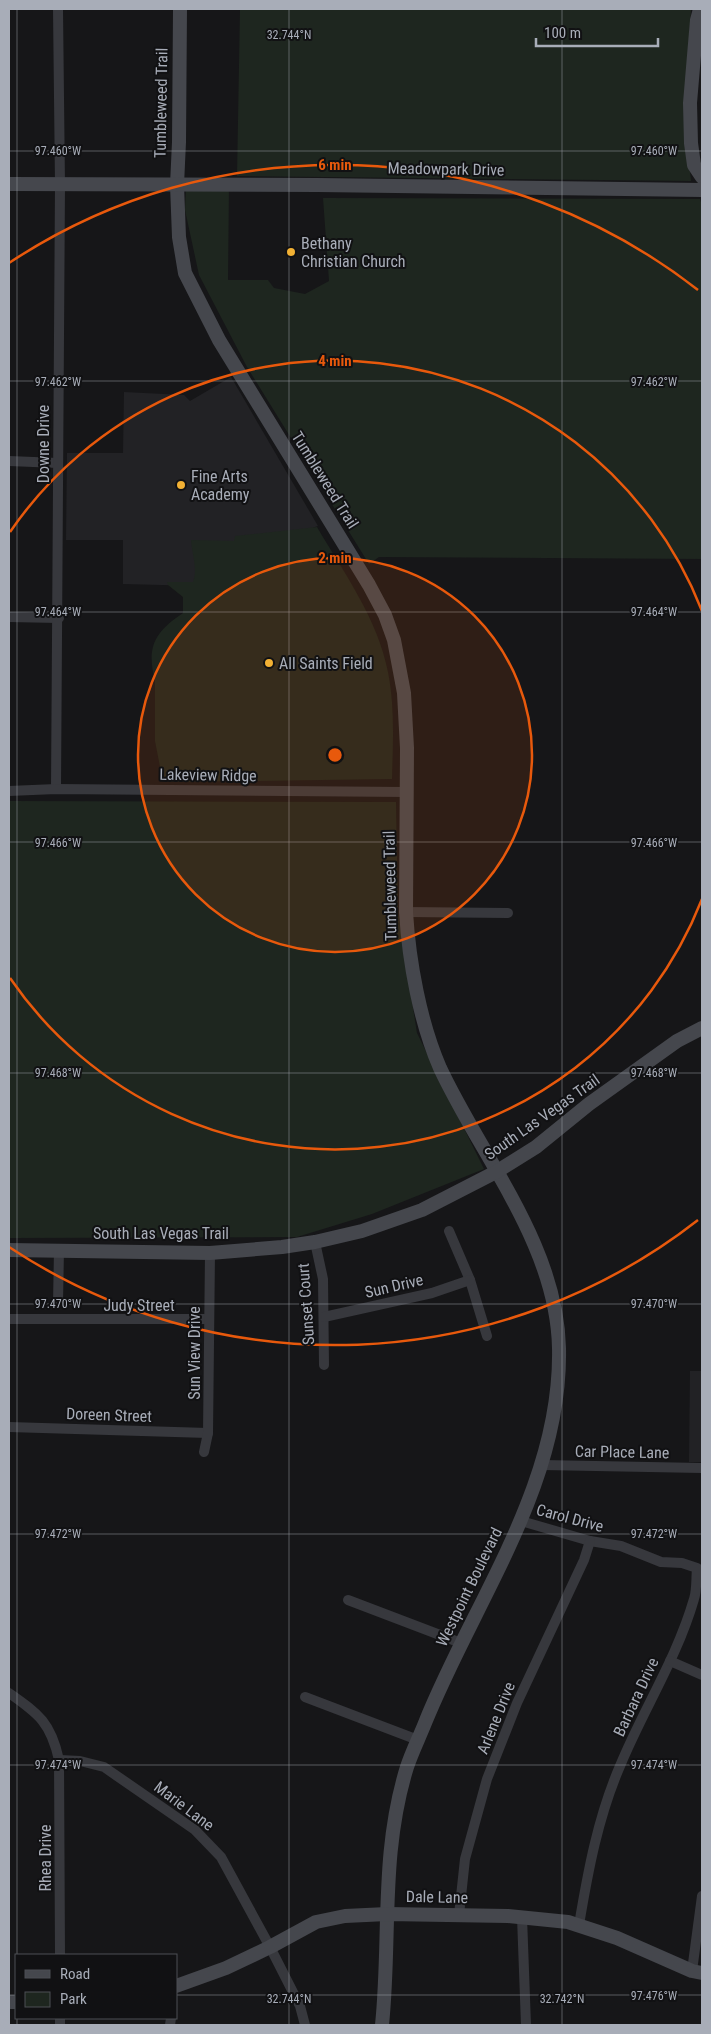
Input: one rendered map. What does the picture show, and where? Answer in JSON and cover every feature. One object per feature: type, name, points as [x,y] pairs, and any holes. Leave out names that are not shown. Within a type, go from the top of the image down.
[{"type":"street","name":"Downe Drive","points":[[56,789],[60,184],[58,9]]},
{"type":"street","name":"Tumbleweed Trail","points":[[180,9],[177,185],[180,246],[185,273],[219,340],[369,585],[385,615],[398,655],[404,693],[407,748],[406,912],[407,938],[414,981],[439,1064],[496,1172]]},
{"type":"street","points":[[700,9],[697,20],[690,103],[691,143],[694,165],[702,177]]},
{"type":"street","name":"Meadowpark Drive","points":[[9,184],[318,184],[702,190]]},
{"type":"street","points":[[9,462],[58,463]]},
{"type":"street","points":[[9,617],[58,618]]},
{"type":"street","name":"Lakeview Ridge","points":[[9,791],[56,789],[406,792]]},
{"type":"street","points":[[406,912],[508,913]]},
{"type":"street","name":"South Las Vegas Trail","points":[[9,1250],[210,1253],[282,1247],[362,1232],[396,1220],[450,1196],[496,1172],[536,1147],[589,1104],[677,1041],[702,1028]]},
{"type":"street","name":"Westpoint Boulevard","points":[[382,2025],[386,1984],[389,1856],[397,1806],[408,1764],[438,1690],[521,1521],[542,1465],[553,1424],[557,1397],[559,1346],[551,1291],[537,1249],[496,1172]]},
{"type":"street","points":[[448,1232],[470,1280],[487,1336]]},
{"type":"street","name":"Sunset Court","points":[[315,1242],[323,1279],[324,1364]]},
{"type":"street","points":[[58,1303],[59,1250]]},
{"type":"street","name":"Sun View Drive","points":[[204,1452],[208,1433],[210,1253]]},
{"type":"street","name":"Sun Drive","points":[[324,1317],[432,1293],[470,1280]]},
{"type":"street","name":"Judy Street","points":[[9,1320],[209,1319]]},
{"type":"street","name":"Doreen Street","points":[[9,1427],[208,1433]]},
{"type":"street","name":"Car Place Lane","points":[[542,1465],[702,1468]]},
{"type":"street","name":"Carol Drive","points":[[521,1521],[590,1541],[622,1546],[661,1562],[682,1563],[697,1568]]},
{"type":"street","name":"Arlene Drive","points":[[459,1915],[465,1859],[487,1779],[517,1703],[584,1560],[590,1541]]},
{"type":"street","name":"Barbara Drive","points":[[578,1925],[589,1863],[601,1819],[619,1767],[670,1662],[694,1597],[697,1568]]},
{"type":"street","points":[[348,1600],[461,1643]]},
{"type":"street","points":[[670,1662],[702,1675]]},
{"type":"street","name":"Rhea Drive","points":[[9,1693],[44,1720],[54,1738],[59,1760],[60,1954]]},
{"type":"street","points":[[305,1697],[418,1740]]},
{"type":"street","name":"Marie Lane","points":[[59,1760],[80,1761],[104,1767],[195,1830],[221,1857],[300,2006],[305,2025]]},
{"type":"street","points":[[697,1972],[702,1896]]},
{"type":"street","name":"Dale Lane","points":[[178,1985],[226,1968],[316,1922],[345,1916],[387,1914],[522,1917],[552,1920],[578,1925],[617,1938],[697,1972]]},
{"type":"street","points":[[522,1917],[526,2025]]},
{"type":"shaded area","name":"Fine Arts Academy","points":[[231,377],[318,526],[233,555],[200,586],[123,584],[123,540],[66,540],[67,453],[123,453],[124,392],[184,395],[190,401]]},
{"type":"shaded area","points":[[690,1371],[702,1371],[702,1462],[689,1462]]},
{"type":"green space","points":[[240,9],[691,9],[684,114],[691,181],[237,176]]},
{"type":"green space","points":[[229,185],[228,280],[268,280],[274,288],[305,294],[329,281],[323,198],[700,199],[702,205],[702,559],[379,557],[369,564],[247,367],[199,275],[185,210],[186,187]]},
{"type":"green space","name":"All Saints Field","points":[[317,527],[359,597],[383,652],[392,699],[392,779],[172,782],[166,780],[161,772],[155,741],[155,681],[152,658],[155,641],[159,634],[183,613],[183,597],[168,585],[167,582],[193,582],[195,567],[191,540],[234,541],[235,536]]},
{"type":"green space","points":[[9,801],[396,802],[398,913],[417,1033],[484,1169],[372,1214],[297,1237],[9,1238]]},
{"type":"place","name":"Bethany Christian Church","points":[[291,252]]},
{"type":"place","name":"Fine Arts Academy","points":[[181,485]]},
{"type":"place","name":"All Saints Field","points":[[269,663]]}]
